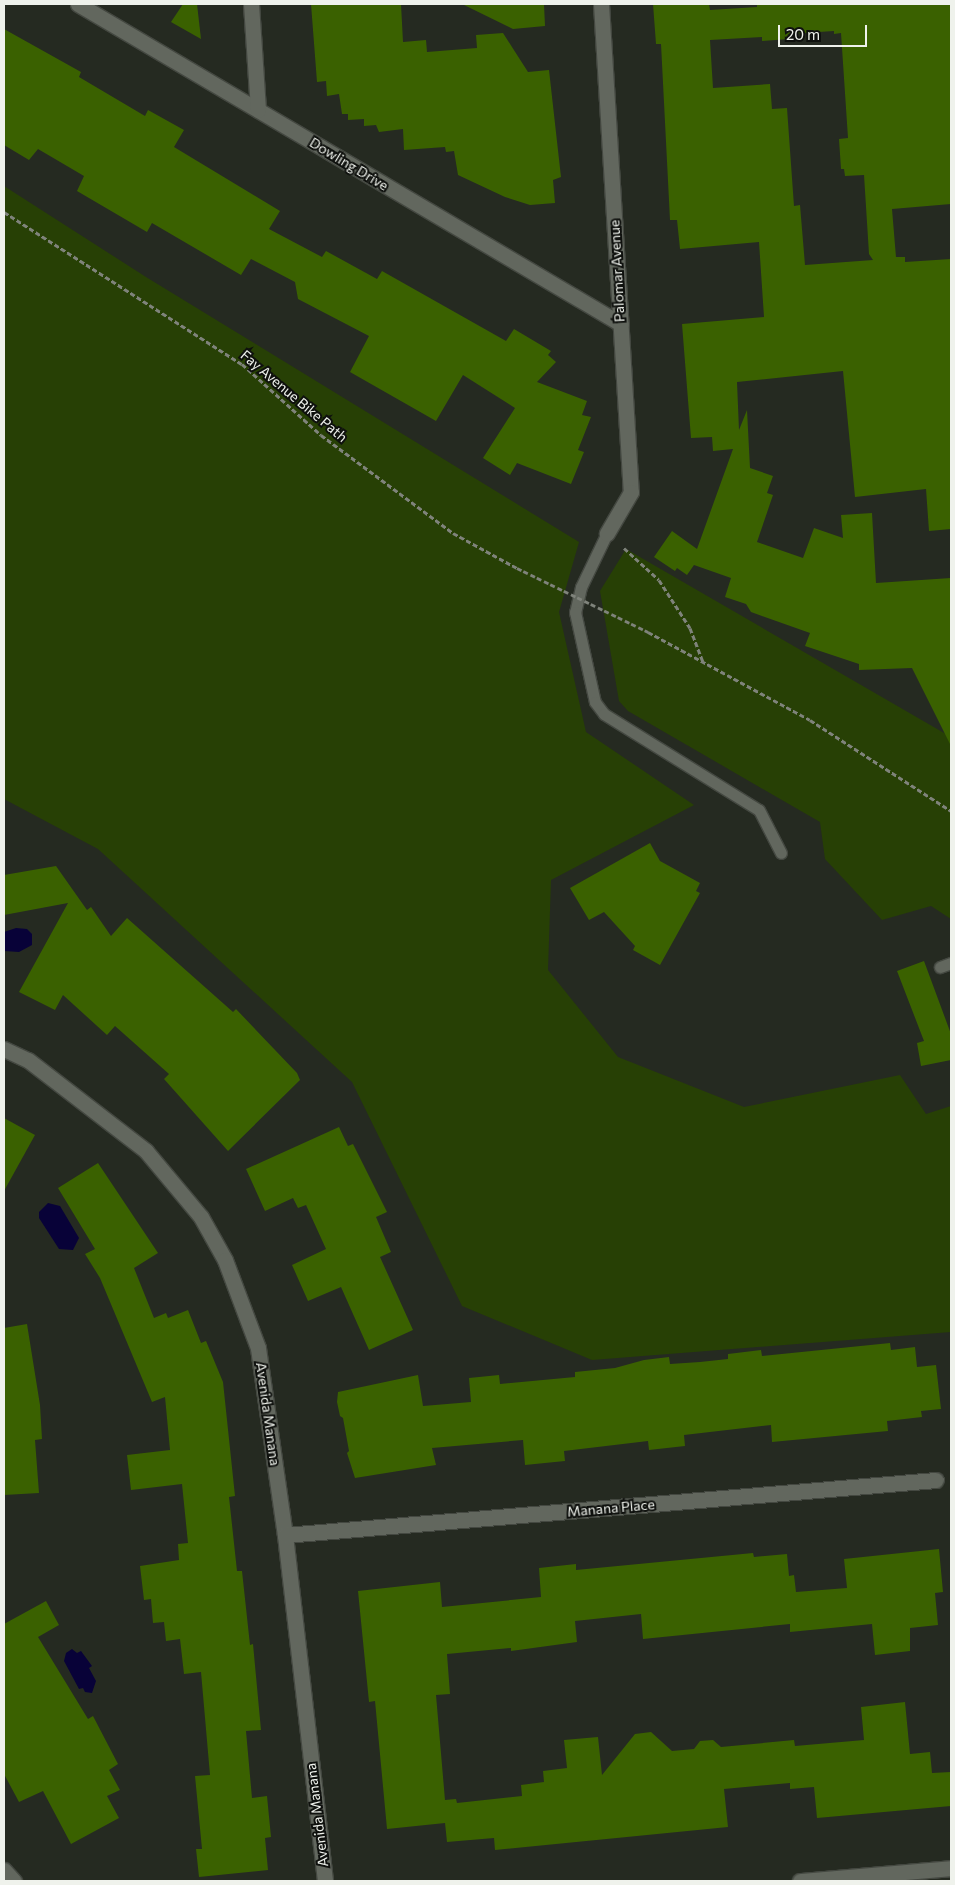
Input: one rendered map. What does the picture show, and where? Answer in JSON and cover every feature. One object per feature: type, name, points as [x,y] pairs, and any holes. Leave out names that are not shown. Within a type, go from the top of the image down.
[{"type":"street","name":"Dowling Drive","points":[[78,4],[620,324]]},
{"type":"street","points":[[251,4],[258,110]]},
{"type":"street","name":"Palomar Avenue","points":[[601,4],[631,492],[607,533]]},
{"type":"street","name":"Avenida Manana","points":[[4,1049],[28,1060],[146,1151],[201,1217],[225,1260],[258,1348],[285,1535],[325,1881]]},
{"type":"street","name":"Manana Place","points":[[285,1535],[936,1480]]},
{"type":"street","points":[[800,1881],[951,1868]]},
{"type":"street","points":[[4,1870],[14,1881]]},
{"type":"lane","points":[[607,533],[581,587],[574,612],[595,702],[604,714],[758,810],[781,854]]},
{"type":"path","name":"Fay Avenue Bike Path","points":[[4,212],[242,364],[344,453],[453,533],[517,568],[648,632],[810,720],[951,811]]},
{"type":"path","points":[[607,533],[658,580],[690,628],[703,662]]},
{"type":"green space","points":[[4,186],[146,277],[579,542],[559,612],[586,732],[694,805],[551,880],[548,970],[618,1057],[744,1107],[900,1075],[926,1114],[951,1106],[951,1332],[592,1360],[462,1306],[352,1082],[98,849],[4,799]]},
{"type":"green space","points":[[626,549],[951,737],[951,919],[931,906],[882,920],[825,859],[820,822],[628,711],[619,701],[600,591]]},
{"type":"shaded area","points":[[16,928],[27,929],[32,934],[32,945],[19,952],[4,951],[4,932]]},
{"type":"shaded area","points":[[48,1203],[60,1206],[79,1238],[73,1250],[59,1249],[39,1218],[39,1212]]},
{"type":"shaded area","points":[[72,1649],[77,1653],[81,1651],[92,1666],[89,1668],[96,1681],[92,1693],[85,1692],[83,1688],[79,1689],[64,1661],[66,1653]]},
{"type":"building","points":[[183,4],[197,4],[201,39],[171,22]]},
{"type":"building","points":[[311,4],[401,4],[403,42],[426,40],[427,52],[477,48],[476,35],[503,33],[528,72],[549,70],[561,177],[553,180],[555,203],[530,205],[505,197],[458,175],[454,151],[446,152],[445,147],[404,150],[403,129],[379,132],[376,125],[364,126],[364,119],[348,120],[348,114],[342,114],[339,94],[327,96],[326,81],[317,82]]},
{"type":"building","points":[[462,4],[544,4],[545,26],[513,29]]},
{"type":"building","points":[[653,4],[709,4],[710,10],[757,7],[757,4],[951,4],[951,204],[892,209],[896,257],[905,257],[905,262],[951,259],[951,529],[929,531],[926,489],[855,497],[843,371],[737,382],[739,430],[747,410],[750,468],[773,476],[767,493],[773,495],[757,542],[803,558],[814,528],[843,538],[841,515],[872,513],[876,583],[951,578],[951,746],[912,668],[859,670],[859,664],[805,646],[810,633],[751,612],[746,604],[725,597],[731,578],[694,565],[687,575],[677,568],[675,571],[654,557],[672,531],[697,549],[733,449],[713,451],[712,437],[691,438],[682,324],[764,317],[759,242],[680,249],[677,220],[670,220],[661,44],[656,44]],"holes":[[[834,31],[834,34],[841,33],[848,138],[839,139],[841,169],[844,169],[845,176],[864,175],[869,254],[873,260],[805,265],[800,205],[794,206],[787,108],[772,109],[770,84],[713,88],[710,40],[762,37],[762,41],[789,39],[788,34]]]},
{"type":"building","points":[[4,29],[81,72],[79,77],[145,116],[148,110],[184,130],[174,147],[280,211],[269,229],[322,257],[326,251],[377,279],[382,271],[506,341],[514,329],[551,351],[548,355],[556,362],[537,382],[587,401],[582,415],[591,417],[578,450],[584,452],[571,484],[517,463],[510,475],[483,458],[515,408],[463,375],[436,421],[350,372],[369,336],[298,299],[295,282],[251,259],[241,275],[152,223],[147,232],[77,191],[84,176],[38,149],[29,160],[4,145]]},
{"type":"building","points":[[650,843],[660,861],[700,883],[696,891],[700,893],[660,965],[633,950],[635,946],[604,912],[589,920],[570,888]]},
{"type":"building","points":[[56,866],[87,910],[91,907],[111,936],[127,918],[233,1012],[236,1009],[297,1073],[300,1080],[228,1151],[164,1079],[169,1074],[115,1026],[107,1035],[63,995],[55,1010],[19,992],[68,903],[4,915],[4,875]]},
{"type":"building","points":[[924,961],[951,1034],[951,1060],[921,1066],[917,1043],[924,1041],[897,971]]},
{"type":"building","points":[[4,1118],[35,1135],[4,1191]]},
{"type":"building","points":[[339,1127],[348,1146],[353,1144],[387,1212],[376,1217],[391,1252],[380,1257],[413,1330],[369,1350],[341,1287],[308,1301],[292,1265],[326,1249],[306,1205],[298,1208],[293,1198],[265,1211],[246,1169]]},
{"type":"building","points":[[98,1163],[158,1253],[134,1268],[154,1318],[166,1313],[168,1318],[188,1310],[201,1343],[206,1341],[223,1382],[235,1496],[229,1497],[237,1571],[242,1571],[250,1645],[253,1644],[261,1730],[246,1731],[252,1798],[267,1796],[271,1837],[265,1838],[268,1870],[199,1877],[196,1849],[202,1849],[195,1776],[210,1775],[201,1672],[184,1674],[180,1639],[166,1641],[164,1622],[153,1623],[151,1599],[144,1600],[140,1566],[179,1560],[178,1544],[188,1543],[182,1484],[131,1490],[127,1455],[170,1450],[165,1397],[152,1402],[100,1278],[85,1254],[95,1249],[58,1188]]},
{"type":"building","points":[[27,1324],[40,1405],[42,1439],[35,1440],[39,1493],[4,1495],[4,1328]]},
{"type":"building","points":[[890,1343],[891,1350],[915,1347],[917,1367],[936,1365],[941,1409],[921,1411],[922,1417],[887,1421],[888,1431],[772,1442],[771,1425],[684,1435],[685,1446],[649,1450],[648,1441],[564,1451],[565,1461],[525,1465],[523,1440],[432,1448],[436,1465],[355,1478],[347,1453],[349,1451],[343,1418],[340,1416],[337,1402],[338,1392],[418,1375],[423,1406],[471,1402],[469,1378],[499,1375],[500,1384],[575,1377],[575,1372],[615,1368],[644,1360],[669,1357],[670,1364],[728,1359],[728,1354],[761,1350],[762,1356]]},
{"type":"building","points":[[939,1549],[943,1592],[935,1593],[938,1625],[910,1628],[910,1651],[875,1655],[872,1624],[790,1632],[790,1624],[643,1639],[641,1614],[575,1621],[577,1642],[511,1651],[511,1648],[447,1654],[450,1694],[436,1695],[445,1800],[456,1799],[457,1803],[522,1796],[521,1785],[544,1782],[543,1771],[567,1768],[564,1740],[598,1737],[602,1775],[635,1734],[651,1732],[672,1751],[694,1749],[700,1741],[713,1740],[721,1747],[794,1740],[795,1746],[864,1740],[861,1707],[905,1702],[910,1754],[930,1752],[932,1773],[951,1772],[951,1806],[817,1818],[814,1787],[790,1789],[790,1783],[724,1789],[728,1827],[495,1850],[494,1838],[447,1842],[445,1823],[387,1829],[375,1701],[369,1702],[358,1591],[440,1582],[442,1607],[541,1597],[539,1568],[576,1564],[576,1570],[753,1553],[754,1557],[787,1554],[789,1576],[794,1575],[796,1592],[847,1588],[844,1559]]},
{"type":"building","points":[[46,1601],[59,1625],[38,1637],[88,1719],[93,1716],[118,1764],[109,1770],[120,1790],[107,1796],[119,1818],[71,1844],[43,1791],[19,1802],[4,1774],[4,1624]]}]
